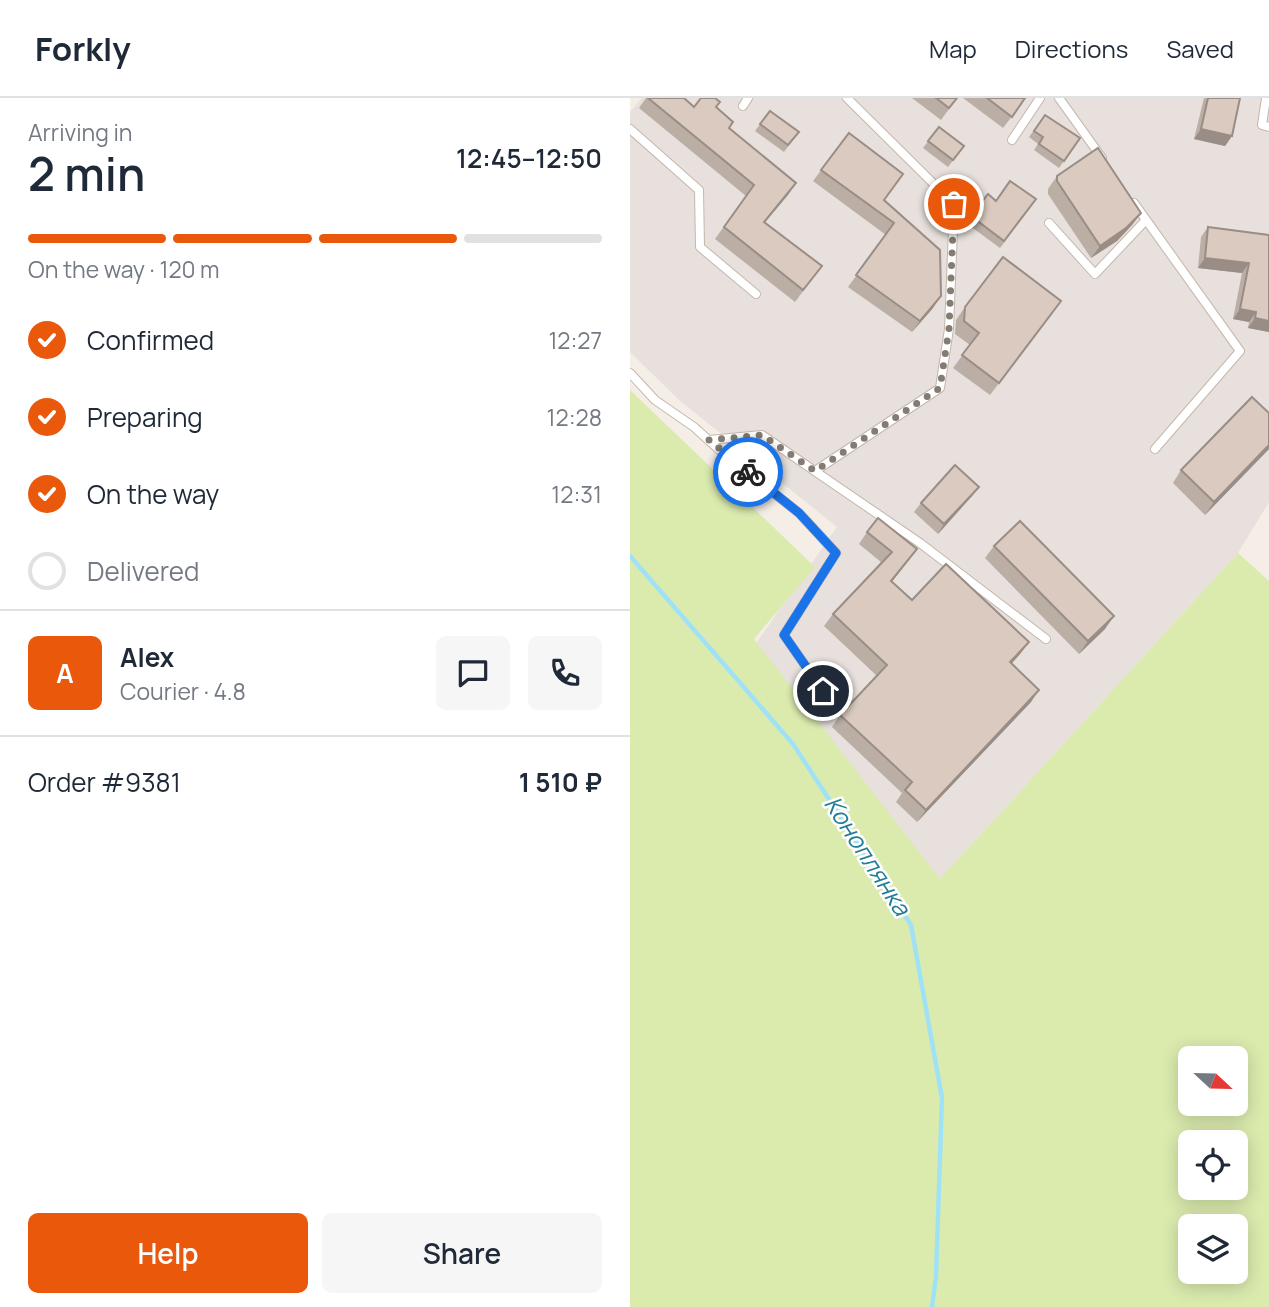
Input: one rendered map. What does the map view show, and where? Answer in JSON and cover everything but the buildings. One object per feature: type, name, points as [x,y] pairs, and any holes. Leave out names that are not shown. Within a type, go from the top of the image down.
[{"type":"lane","points":[[815,471],[940,388],[949,329],[954,204],[847,98]]},
{"type":"lane","points":[[1012,140],[1040,98]]},
{"type":"lane","points":[[1059,98],[1107,164]]},
{"type":"lane","points":[[1266,98],[1262,125],[1269,127]]},
{"type":"lane","points":[[630,129],[699,190],[700,247],[756,294]]},
{"type":"lane","points":[[1130,197],[1240,351],[1154,449]]},
{"type":"lane","points":[[1049,223],[1094,274],[1146,220]]},
{"type":"lane","points":[[630,373],[655,400],[694,427],[799,513],[836,553],[784,635],[823,691]]},
{"type":"lane","points":[[709,440],[762,435],[920,543],[1046,639]]},
{"type":"shaded area","points":[[642,98],[1269,98],[1269,502],[1238,553],[940,879],[752,649],[837,527],[679,400],[630,352],[630,112]]},
{"type":"green space","points":[[630,390],[815,567],[754,639],[940,879],[1238,553],[1269,581],[1269,1307],[630,1307]]},
{"type":"waterway","name":"Коноплянка","points":[[630,556],[793,744],[911,925],[942,1098],[936,1276],[932,1307]]},
{"type":"way so far","points":[[748,472],[709,440],[762,435],[815,471],[940,388],[949,329],[954,204]]},
{"type":"route","points":[[748,472],[799,513],[836,553],[784,635],[823,691]]}]
